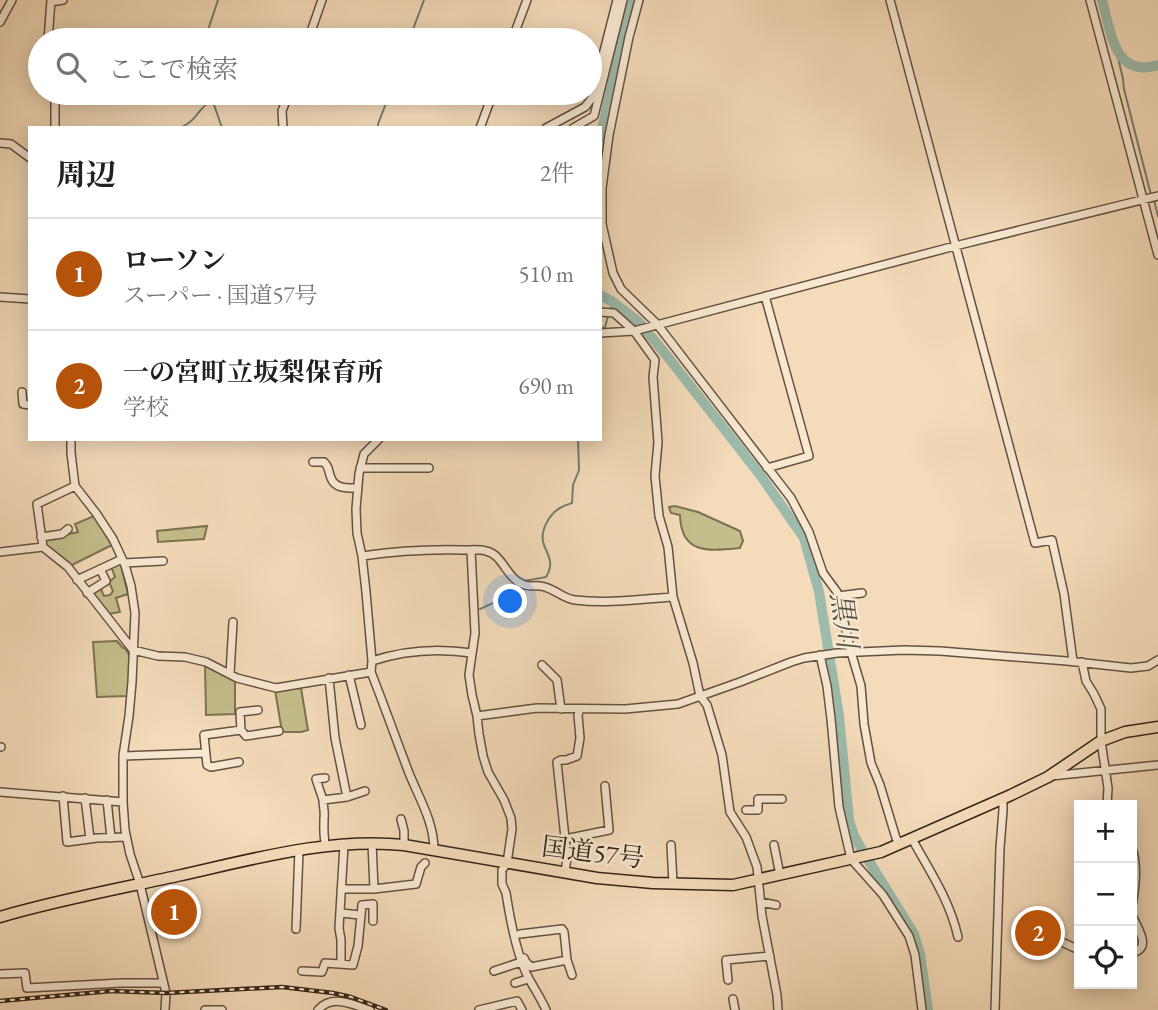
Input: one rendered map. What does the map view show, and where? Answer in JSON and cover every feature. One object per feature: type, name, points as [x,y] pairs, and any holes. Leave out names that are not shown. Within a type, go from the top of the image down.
[{"type":"highway","name":"国道57号","points":[[0,917],[299,851],[372,843],[404,845],[565,873],[622,880],[724,885],[758,880],[875,854],[900,845],[1048,776],[1101,741],[1125,732],[1158,727]]},
{"type":"street","points":[[0,22],[12,0]]},
{"type":"street","points":[[49,28],[51,1],[63,0]]},
{"type":"street","points":[[312,28],[322,0]]},
{"type":"street","points":[[516,28],[527,0]]},
{"type":"street","points":[[602,59],[617,0]]},
{"type":"street","points":[[602,84],[623,0]]},
{"type":"street","points":[[639,0],[629,37],[602,188],[602,224],[613,273],[621,289],[657,324],[791,498],[809,532],[823,573],[837,592],[861,686],[871,763],[900,845]]},
{"type":"street","points":[[890,0],[1035,543],[1052,540],[1066,605],[1073,661]]},
{"type":"street","points":[[1090,0],[1158,255]]},
{"type":"street","points":[[55,105],[55,126]]},
{"type":"street","points":[[283,126],[284,105]]},
{"type":"street","points":[[481,126],[489,105]]},
{"type":"street","points":[[550,126],[586,105]]},
{"type":"street","points":[[576,126],[594,116],[597,105]]},
{"type":"street","points":[[0,143],[11,144],[28,157]]},
{"type":"street","points":[[602,333],[634,331],[955,246],[1158,196]]},
{"type":"street","points":[[765,296],[809,456],[767,468]]},
{"type":"street","points":[[0,297],[28,299]]},
{"type":"street","points":[[602,312],[614,313],[634,331],[655,360],[653,377],[659,442],[655,477],[659,516],[668,547],[673,597],[700,696],[707,705],[720,746],[730,812],[746,837],[757,867],[778,1010]]},
{"type":"street","points":[[22,392],[23,404],[28,405]]},
{"type":"street","points":[[71,441],[75,486],[113,539],[131,586],[135,613],[134,650],[130,716],[123,757],[123,802],[126,837],[141,884],[166,993],[165,1010]]},
{"type":"street","points":[[377,441],[363,454],[357,488],[356,533],[362,556],[371,671],[427,815],[433,833],[434,850]]},
{"type":"street","points":[[313,462],[324,462],[328,466],[334,484],[357,488]]},
{"type":"street","points":[[360,468],[429,468]]},
{"type":"street","points":[[75,486],[37,504],[43,547],[68,567],[134,650],[158,656],[196,659],[263,686],[276,688],[371,671]]},
{"type":"street","points":[[41,537],[62,534],[68,529]]},
{"type":"street","points":[[0,552],[43,547]]},
{"type":"street","points":[[471,550],[475,633],[468,675],[488,772],[505,800],[511,818],[512,829],[507,863],[502,870],[502,884],[520,934],[526,962],[531,967],[567,960]]},
{"type":"street","points":[[362,556],[392,551],[485,550],[493,553],[509,576],[518,583],[529,587],[540,586],[573,600],[613,601],[673,597]]},
{"type":"street","points":[[77,580],[123,561],[163,561]]},
{"type":"street","points":[[87,593],[106,582],[100,569]]},
{"type":"street","points":[[838,596],[858,591]]},
{"type":"street","points":[[230,674],[233,622]]},
{"type":"street","points":[[372,661],[406,652],[437,650],[472,653]]},
{"type":"street","points":[[477,716],[537,708],[653,707],[678,704],[791,662],[837,653],[912,650],[1073,661],[1131,668],[1148,666],[1158,660]]},
{"type":"street","points":[[820,655],[828,697],[839,807],[854,859],[883,895],[909,936],[915,956],[922,1010]]},
{"type":"street","points":[[1082,662],[1086,681],[1101,709],[1101,741],[1107,800]]},
{"type":"street","points":[[542,665],[557,680],[561,709]]},
{"type":"street","points":[[349,675],[361,725]]},
{"type":"street","points":[[329,678],[335,738],[347,796]]},
{"type":"street","points":[[565,873],[565,839],[557,762],[577,756],[580,709]]},
{"type":"street","points":[[258,710],[240,712],[241,730],[246,736],[279,731]]},
{"type":"street","points":[[239,762],[211,767],[207,765],[204,735],[241,730]]},
{"type":"street","points":[[123,757],[205,753]]},
{"type":"street","points":[[1048,776],[1158,765]]},
{"type":"street","points":[[324,778],[316,779],[323,800],[323,838],[326,847]]},
{"type":"street","points":[[565,839],[609,830],[605,786]]},
{"type":"street","points":[[323,800],[365,791]]},
{"type":"street","points":[[0,792],[123,802]]},
{"type":"street","points":[[63,796],[67,842],[126,837]]},
{"type":"street","points":[[85,798],[90,839]]},
{"type":"street","points":[[746,810],[758,810],[758,799],[782,799]]},
{"type":"street","points":[[995,1010],[1003,799]]},
{"type":"street","points":[[107,800],[111,838]]},
{"type":"street","points":[[401,819],[404,845]]},
{"type":"street","points":[[912,839],[946,899],[958,937]]},
{"type":"street","points":[[372,843],[374,889]]},
{"type":"street","points":[[341,964],[339,928],[344,845]]},
{"type":"street","points":[[671,845],[673,883]]},
{"type":"street","points":[[775,845],[780,875]]},
{"type":"street","points":[[296,929],[299,851]]},
{"type":"street","points":[[341,889],[374,889],[416,884],[421,867],[425,863]]},
{"type":"street","points":[[506,893],[521,962],[546,1010]]},
{"type":"street","points":[[761,902],[776,905]]},
{"type":"street","points":[[302,971],[322,972],[325,963],[353,965],[358,946],[362,905],[373,904],[373,921]]},
{"type":"street","points":[[341,913],[360,915]]},
{"type":"street","points":[[1137,928],[1143,943],[1142,949],[1137,952]]},
{"type":"street","points":[[520,934],[562,929],[572,975]]},
{"type":"street","points":[[1064,943],[1074,948]]},
{"type":"street","points":[[729,980],[726,960],[770,956]]},
{"type":"street","points":[[494,971],[521,962]]},
{"type":"street","points":[[0,974],[25,973],[27,988],[163,983]]},
{"type":"street","points":[[515,983],[528,979]]},
{"type":"street","points":[[733,999],[735,1010]]},
{"type":"street","points":[[318,1010],[328,1002],[336,1000],[370,1010]]},
{"type":"street","points":[[479,1010],[517,1001],[522,1010]]},
{"type":"street","points":[[205,1010],[222,1010]]},
{"type":"shaded area","points":[[669,507],[698,512],[740,531],[743,541],[740,548],[718,550],[699,548],[691,544],[685,537],[680,515],[671,513]]},
{"type":"shaded area","points":[[94,516],[112,545],[70,566],[46,547],[44,540],[78,532],[75,524]]},
{"type":"shaded area","points":[[207,526],[204,539],[158,542],[157,531]]},
{"type":"shaded area","points":[[120,562],[128,594],[116,598],[120,612],[108,614],[90,593],[100,587],[104,596],[110,595],[113,591],[109,582],[115,577],[111,566]]},
{"type":"shaded area","points":[[117,641],[131,658],[127,696],[97,697],[93,642]]},
{"type":"shaded area","points":[[205,664],[235,678],[235,714],[206,715]]},
{"type":"shaded area","points":[[301,688],[308,730],[282,732],[275,690]]},
{"type":"waterway","points":[[209,28],[218,0]]},
{"type":"waterway","points":[[414,28],[424,0]]},
{"type":"waterway","name":"黒川","points":[[602,129],[633,0]]},
{"type":"waterway","points":[[1102,0],[1112,38],[1123,59],[1132,65],[1143,67],[1158,65]]},
{"type":"waterway","points":[[1117,53],[1151,195]]},
{"type":"waterway","points":[[183,126],[206,105]]},
{"type":"waterway","points":[[214,105],[221,126]]},
{"type":"waterway","points":[[378,126],[385,105]]},
{"type":"waterway","points":[[1154,200],[1158,216]]},
{"type":"waterway","name":"黒川","points":[[602,296],[639,322],[761,476],[804,538],[819,592],[839,716],[849,820],[854,836],[914,934],[920,954],[928,1010]]},
{"type":"waterway","points":[[610,311],[613,302]]},
{"type":"waterway","points":[[602,328],[605,327],[608,316]]},
{"type":"waterway","points":[[524,581],[546,577],[550,568],[543,540],[544,529],[557,510],[572,503],[573,485],[579,470],[578,441]]},
{"type":"waterway","points":[[480,609],[495,602],[516,585]]},
{"type":"railway","points":[[0,1001],[111,991],[166,993],[282,987],[333,993],[386,1010]]},
{"type":"place","name":"ローソン","points":[[174,912]]},
{"type":"place","name":"一の宮町立坂梨保育所","points":[[1038,933]]}]
